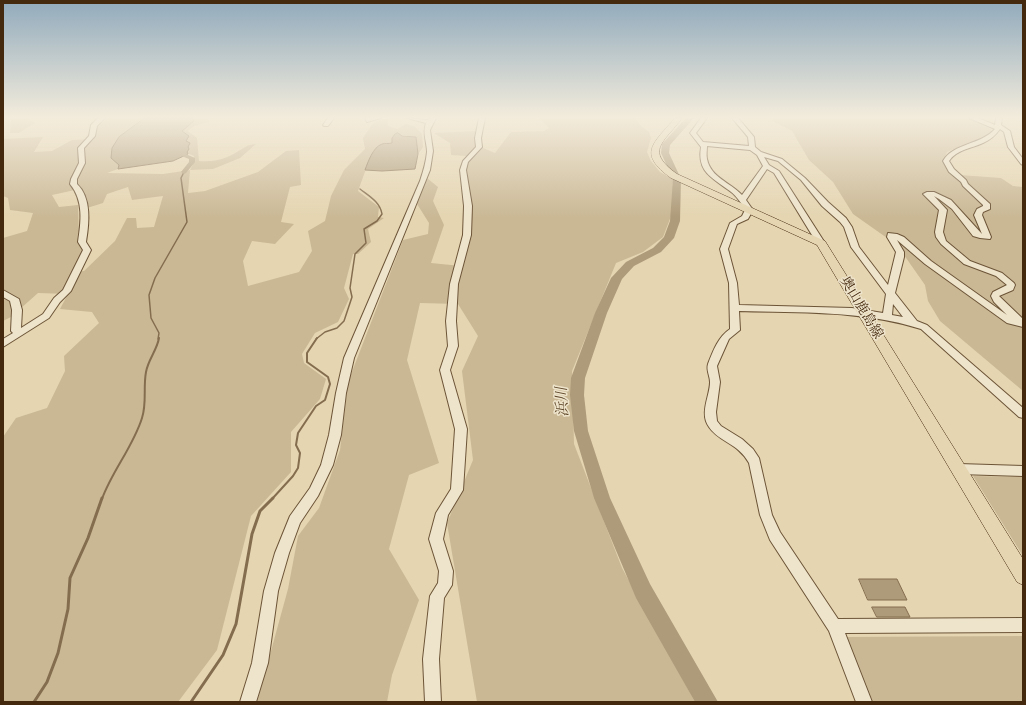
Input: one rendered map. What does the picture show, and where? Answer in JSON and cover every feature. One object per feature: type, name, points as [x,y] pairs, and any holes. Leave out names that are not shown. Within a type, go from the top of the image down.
[{"type":"main road","points":[[654,151],[654,156],[661,166],[674,176],[821,243]]},
{"type":"main road","name":"奥山鹿島線","points":[[821,243],[1023,576]]},
{"type":"street","points":[[3,344],[46,316],[66,291],[86,250],[86,247],[82,242],[85,224],[85,211],[78,188],[74,184],[74,179],[82,163],[81,151]]},
{"type":"street","points":[[248,702],[260,663],[271,591],[282,552],[295,520],[314,492],[327,465],[335,435],[341,393],[349,358],[428,166],[430,151]]},
{"type":"street","points":[[433,702],[432,659],[437,596],[445,585],[446,571],[436,539],[442,512],[458,490],[461,429],[445,370],[453,346],[451,321],[454,284],[467,234],[468,206],[463,170],[465,162],[475,151]]},
{"type":"street","points":[[703,151],[702,158],[712,175],[716,180],[730,187],[743,199],[749,210],[745,217],[734,223],[724,249],[733,282],[735,330],[725,336],[712,366],[715,382],[710,412],[712,423],[716,429],[738,442],[749,452],[755,462],[766,515],[775,536],[834,626],[848,658],[864,702]]},
{"type":"street","points":[[755,151],[769,167],[777,172],[821,243]]},
{"type":"street","points":[[887,317],[890,295],[900,258],[900,252],[891,237],[893,234],[899,236],[906,245],[953,282],[1010,321],[1015,324],[1020,324],[1022,322],[997,300],[995,296],[996,294],[1010,288],[1011,285],[1008,280],[1000,275],[963,261],[946,245],[940,237],[939,233],[943,210],[927,194],[935,195],[952,204],[976,234],[987,237],[978,215],[980,211],[987,207],[986,204],[965,185],[964,181],[950,169],[946,163],[950,154],[959,151]]},
{"type":"street","points":[[1014,151],[1023,163]]},
{"type":"street","points":[[759,154],[776,158],[789,167],[843,220],[848,227],[855,248],[913,323]]},
{"type":"street","points":[[743,199],[763,168],[789,167]]},
{"type":"street","points":[[3,293],[14,299],[17,310],[16,331],[19,333]]},
{"type":"street","points":[[734,308],[863,313],[913,323],[924,328],[1023,414]]},
{"type":"street","points":[[959,469],[1023,471]]},
{"type":"street","points":[[834,626],[1023,625]]},
{"type":"shaded area","points":[[3,151],[114,151],[111,158],[120,165],[118,169],[107,173],[163,174],[190,170],[188,193],[205,191],[258,172],[286,151],[299,151],[301,185],[290,187],[281,222],[294,224],[275,244],[252,241],[243,261],[248,286],[299,272],[312,251],[308,231],[325,221],[331,196],[344,170],[363,151],[376,151],[370,158],[358,191],[379,207],[378,217],[384,218],[368,229],[371,242],[358,254],[353,254],[344,288],[349,299],[338,322],[315,333],[302,354],[304,363],[326,379],[320,399],[291,432],[291,472],[251,516],[217,650],[178,702],[3,702],[3,437],[16,418],[47,408],[65,371],[64,356],[99,323],[92,312],[60,309],[68,294],[38,293],[11,317],[3,321],[3,238],[27,231],[33,213],[10,210],[8,198],[3,196]],"holes":[[[128,187],[132,200],[163,196],[154,227],[137,228],[136,218],[127,218],[115,241],[84,271],[74,272],[89,248],[79,241],[78,205],[59,207],[52,195],[75,190],[87,208],[103,203],[107,194]]]},
{"type":"shaded area","points":[[112,151],[188,151],[188,154],[173,161],[118,169],[119,165],[111,158]]},
{"type":"shaded area","points":[[187,151],[198,151],[199,161],[210,161],[231,156],[240,151],[248,151],[240,158],[213,169],[190,170],[193,164],[194,156],[187,153]]},
{"type":"shaded area","points":[[374,151],[418,151],[418,154],[415,169],[382,171],[365,170]]},
{"type":"shaded area","points":[[451,151],[490,151],[495,153],[497,151],[647,151],[651,161],[660,172],[673,179],[673,211],[663,237],[643,252],[616,263],[572,371],[574,444],[622,568],[695,702],[477,702],[447,523],[473,460],[462,371],[478,336],[458,304],[420,303],[407,360],[439,463],[409,475],[389,549],[419,600],[392,675],[387,702],[257,702],[288,589],[298,536],[319,508],[340,450],[348,382],[403,240],[428,234],[429,223],[417,204],[427,178],[438,187],[433,201],[444,225],[431,263],[461,266],[466,215],[460,170],[466,156],[451,155]]},
{"type":"shaded area","points":[[804,151],[950,151],[947,152],[944,160],[960,175],[1001,178],[1013,186],[1023,187],[1023,391],[940,321],[928,301],[925,285],[897,245],[853,214],[833,182],[809,160]]},
{"type":"shaded area","points":[[973,476],[1023,477],[1023,556]]},
{"type":"shaded area","points":[[859,579],[897,579],[907,600],[868,600]]},
{"type":"shaded area","points":[[872,607],[905,607],[910,617],[877,617]]},
{"type":"shaded area","points":[[1023,636],[1023,702],[870,702],[847,637]]},
{"type":"waterway","name":"浜川","points":[[665,151],[677,179],[675,221],[669,238],[657,250],[630,264],[617,278],[601,313],[578,378],[577,395],[581,431],[602,498],[643,591],[707,702]]},
{"type":"waterway","points":[[181,154],[192,158],[192,162],[184,172]]},
{"type":"waterway","points":[[158,339],[159,333],[151,318],[149,295],[155,278],[187,222],[181,178],[184,172]]},
{"type":"waterway","points":[[317,338],[325,332],[337,328],[344,321],[352,297],[350,288],[355,254],[366,243],[364,229],[377,221],[382,214],[377,203],[360,189]]},
{"type":"waterway","points":[[102,499],[138,429],[142,418],[146,372],[159,338]]},
{"type":"waterway","points":[[272,499],[293,476],[298,468],[300,453],[296,445],[298,433],[316,406],[325,400],[330,384],[328,377],[307,362],[307,353],[317,338]]},
{"type":"waterway","points":[[34,702],[47,682],[58,653],[68,609],[70,578],[88,538],[102,498]]},
{"type":"waterway","points":[[191,702],[223,655],[236,624],[252,534],[260,511],[272,499]]}]
